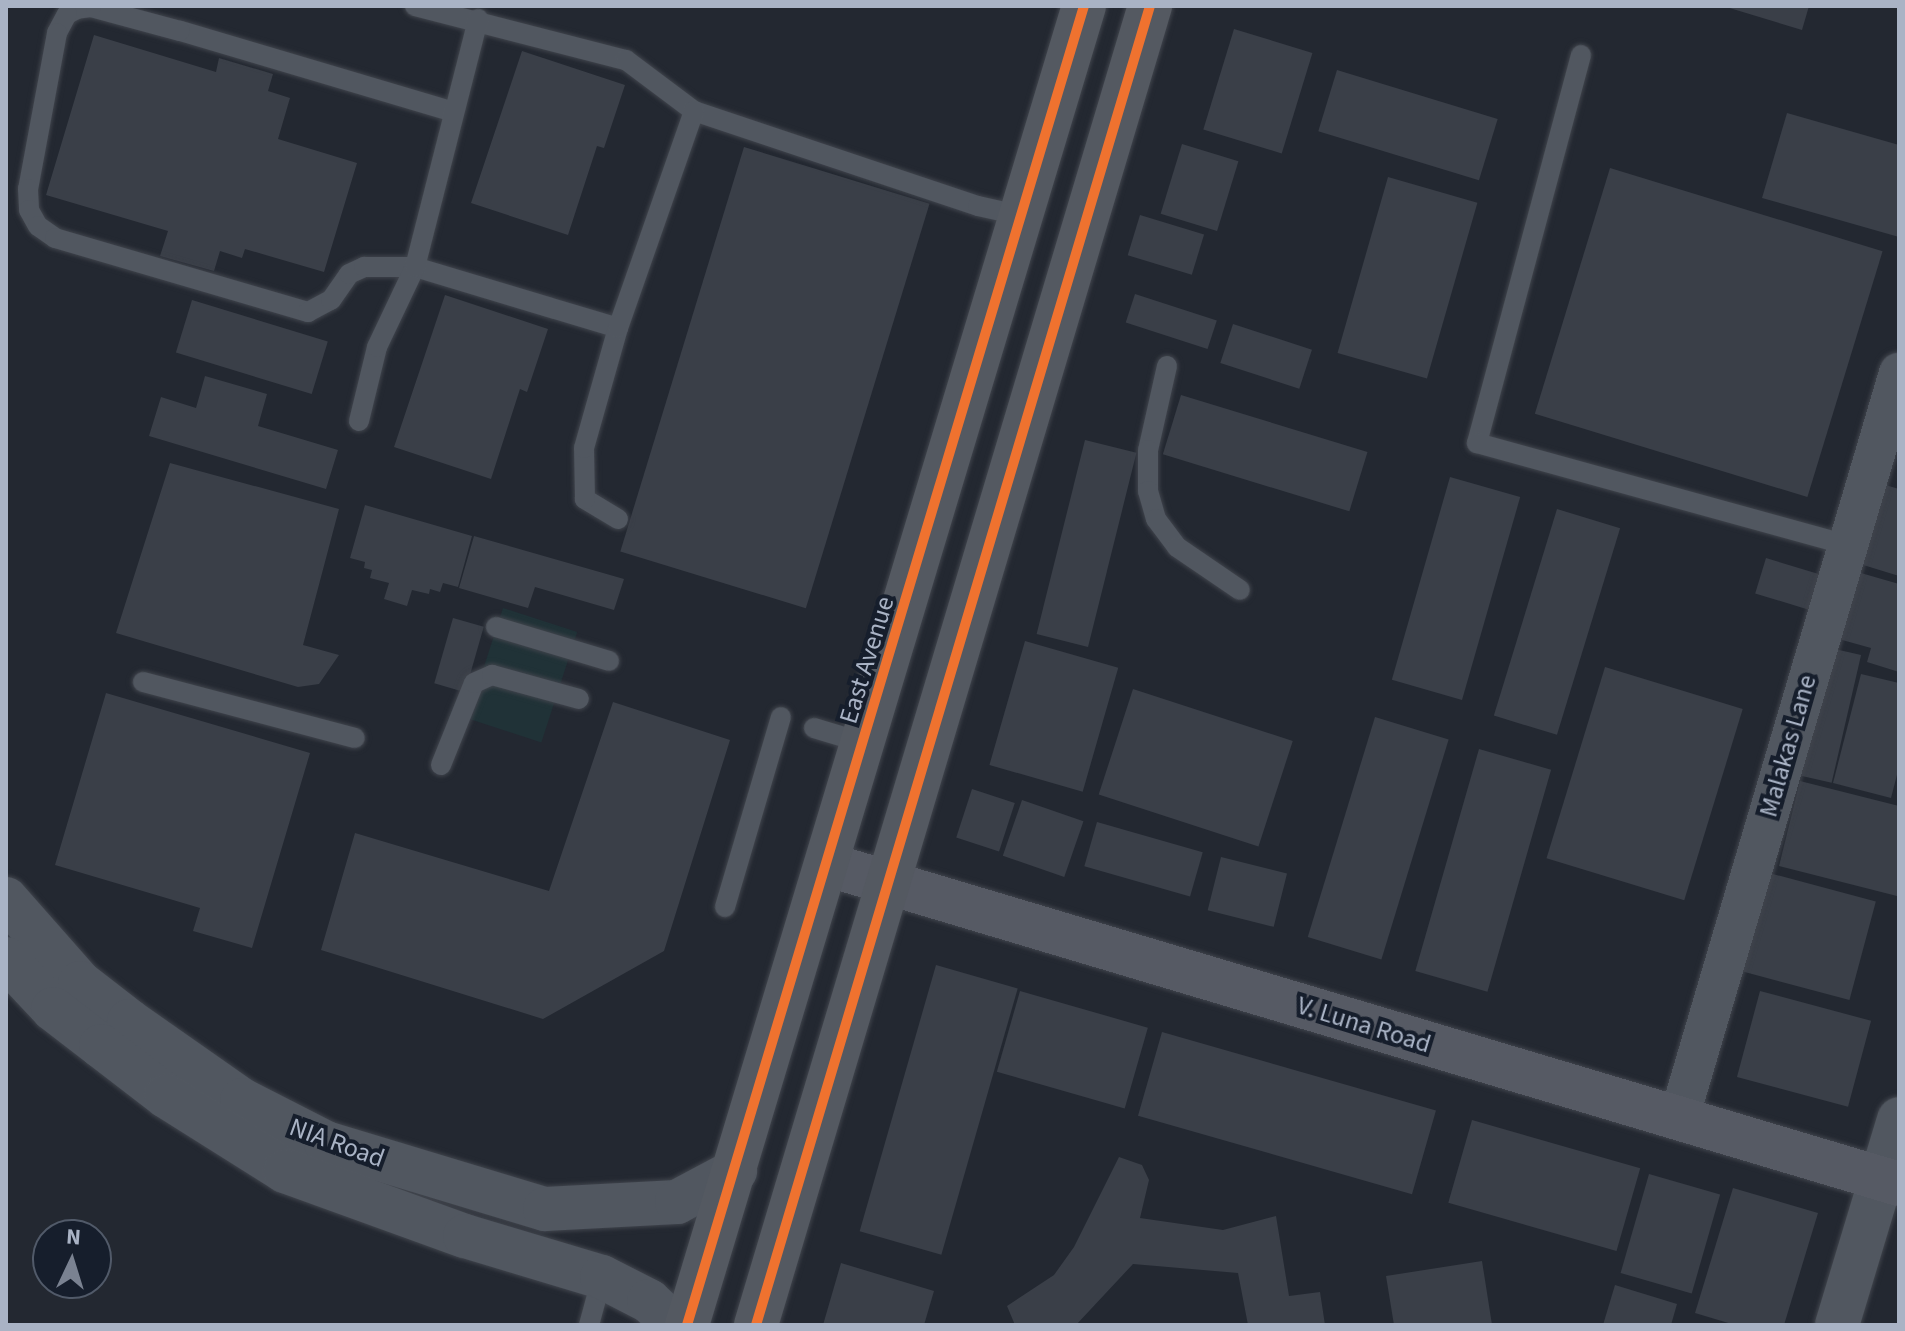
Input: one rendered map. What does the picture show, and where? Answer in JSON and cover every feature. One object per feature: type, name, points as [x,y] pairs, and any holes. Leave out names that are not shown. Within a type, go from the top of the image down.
[{"type":"main road","name":"East Avenue","points":[[687,1325],[829,865],[1084,6]]},
{"type":"main road","points":[[756,1325],[1150,6]]},
{"type":"main road","name":"V. Luna Road","points":[[829,865],[1890,1182]]},
{"type":"street","name":"Malakas Lane","points":[[1679,1118],[1841,543],[1899,373]]},
{"type":"street","name":"NIA Road","points":[[6,899],[80,983],[232,1117],[285,1171],[344,1194],[602,1277],[649,1301],[675,1325]]},
{"type":"street","name":"NIA Road","points":[[6,959],[53,1009],[232,1117],[545,1209],[677,1202],[735,1171]]},
{"type":"street","points":[[1837,1325],[1890,1182],[1899,1119]]},
{"type":"lane","points":[[415,6],[478,19],[626,60],[694,111],[978,206],[1024,216]]},
{"type":"lane","points":[[454,112],[91,7],[67,14],[57,33],[28,189],[29,210],[38,226],[55,238],[308,312],[331,300],[349,274],[364,267],[415,267],[618,328]]},
{"type":"lane","points":[[359,421],[377,347],[415,267],[478,19]]},
{"type":"lane","points":[[1581,55],[1477,443],[1841,543]]},
{"type":"lane","points":[[618,519],[585,499],[582,472],[618,328],[694,111]]},
{"type":"lane","points":[[1167,366],[1148,450],[1148,491],[1156,519],[1177,547],[1240,590]]},
{"type":"lane","points":[[496,627],[609,661]]},
{"type":"lane","points":[[441,765],[474,683],[492,675],[579,699]]},
{"type":"lane","points":[[143,682],[355,738]]},
{"type":"lane","points":[[725,907],[781,717]]},
{"type":"lane","points":[[814,728],[864,743]]},
{"type":"lane","points":[[589,1325],[602,1277]]},
{"type":"shaded area","points":[[503,608],[577,632],[541,742],[467,718]]},
{"type":"building","points":[[1723,6],[1809,6],[1802,30]]},
{"type":"building","points":[[1234,29],[1312,53],[1282,153],[1203,129]]},
{"type":"building","points":[[94,35],[216,72],[219,58],[273,74],[268,91],[290,98],[278,139],[357,163],[324,272],[245,249],[242,258],[220,251],[214,271],[160,256],[168,231],[46,195]]},
{"type":"building","points":[[522,51],[625,85],[604,148],[597,146],[568,235],[471,203]]},
{"type":"building","points":[[1337,70],[1498,119],[1479,180],[1318,131]]},
{"type":"building","points":[[1787,113],[1899,145],[1899,237],[1762,198]]},
{"type":"building","points":[[1182,144],[1238,161],[1217,231],[1161,214]]},
{"type":"building","points":[[744,147],[930,204],[806,608],[620,552]]},
{"type":"building","points":[[1610,168],[1883,251],[1807,497],[1535,414]]},
{"type":"building","points":[[1388,177],[1477,203],[1427,379],[1338,353]]},
{"type":"building","points":[[1140,215],[1204,235],[1192,275],[1128,255]]},
{"type":"building","points":[[1135,294],[1217,321],[1208,349],[1126,323]]},
{"type":"building","points":[[445,295],[548,329],[527,392],[520,389],[491,479],[394,447]]},
{"type":"building","points":[[192,300],[328,342],[312,394],[176,353]]},
{"type":"building","points":[[1233,324],[1312,350],[1299,389],[1220,363]]},
{"type":"building","points":[[205,376],[267,394],[258,426],[338,450],[326,489],[149,436],[161,397],[196,408]]},
{"type":"building","points":[[1181,395],[1367,452],[1349,511],[1163,454]]},
{"type":"building","points":[[1085,440],[1136,453],[1088,647],[1037,634]]},
{"type":"building","points":[[170,463],[339,509],[303,645],[339,655],[319,684],[298,687],[116,633]]},
{"type":"building","points":[[1450,477],[1520,497],[1462,700],[1392,680]]},
{"type":"building","points":[[1872,481],[1899,489],[1899,576],[1847,560]]},
{"type":"building","points":[[365,505],[472,536],[458,587],[443,583],[440,592],[430,589],[429,594],[412,590],[407,606],[384,599],[389,583],[370,578],[372,570],[364,568],[365,562],[350,558]]},
{"type":"building","points":[[1557,509],[1620,528],[1557,735],[1494,716]]},
{"type":"building","points":[[474,536],[624,579],[614,610],[535,587],[528,608],[459,588]]},
{"type":"building","points":[[1766,558],[1824,576],[1814,611],[1755,593]]},
{"type":"building","points":[[1854,571],[1899,584],[1899,672],[1867,662],[1871,648],[1835,638]]},
{"type":"building","points":[[453,618],[484,627],[465,692],[434,683]]},
{"type":"building","points":[[1025,641],[1118,668],[1083,792],[989,765]]},
{"type":"building","points":[[1826,647],[1861,655],[1832,783],[1797,775]]},
{"type":"building","points":[[1605,667],[1743,709],[1684,900],[1547,858]]},
{"type":"building","points":[[1861,674],[1899,683],[1899,767],[1891,798],[1833,783]]},
{"type":"building","points":[[1133,689],[1293,741],[1258,846],[1099,795]]},
{"type":"building","points":[[106,693],[310,753],[252,948],[193,931],[200,908],[55,865]]},
{"type":"building","points":[[613,702],[730,740],[664,951],[543,1019],[321,950],[355,833],[549,891]]},
{"type":"building","points":[[1375,717],[1449,740],[1381,959],[1308,937]]},
{"type":"building","points":[[1479,749],[1551,770],[1487,992],[1415,971]]},
{"type":"building","points":[[1800,781],[1899,806],[1897,896],[1779,866]]},
{"type":"building","points":[[972,789],[1015,803],[999,851],[956,838]]},
{"type":"building","points":[[1022,800],[1083,821],[1064,877],[1003,856]]},
{"type":"building","points":[[1097,822],[1203,852],[1190,897],[1084,866]]},
{"type":"building","points":[[1221,857],[1287,873],[1274,927],[1208,910]]},
{"type":"building","points":[[1758,870],[1876,902],[1849,1000],[1732,969]]},
{"type":"building","points":[[936,965],[1018,988],[941,1255],[860,1231]]},
{"type":"building","points":[[1020,991],[1148,1028],[1125,1108],[997,1072]]},
{"type":"building","points":[[1760,991],[1871,1021],[1848,1107],[1737,1077]]},
{"type":"building","points":[[1162,1032],[1436,1111],[1412,1194],[1138,1116]]},
{"type":"building","points":[[1472,1120],[1640,1168],[1617,1251],[1448,1203]]},
{"type":"building","points":[[1119,1157],[1142,1165],[1149,1180],[1140,1218],[1223,1230],[1276,1216],[1289,1296],[1320,1292],[1325,1325],[1248,1325],[1238,1273],[1133,1264],[1076,1325],[1015,1325],[1007,1306],[1054,1275],[1074,1247]]},
{"type":"building","points":[[1649,1174],[1720,1194],[1692,1293],[1621,1273]]},
{"type":"building","points":[[1733,1188],[1818,1213],[1784,1325],[1735,1325],[1695,1313]]},
{"type":"building","points":[[1482,1261],[1492,1325],[1394,1325],[1386,1276]]},
{"type":"building","points":[[841,1263],[934,1291],[924,1325],[823,1325]]},
{"type":"building","points":[[1615,1285],[1677,1304],[1671,1325],[1603,1325]]},
{"type":"cycle path","points":[[687,1325],[1084,6]]},
{"type":"cycle path","points":[[756,1325],[1150,6]]}]
